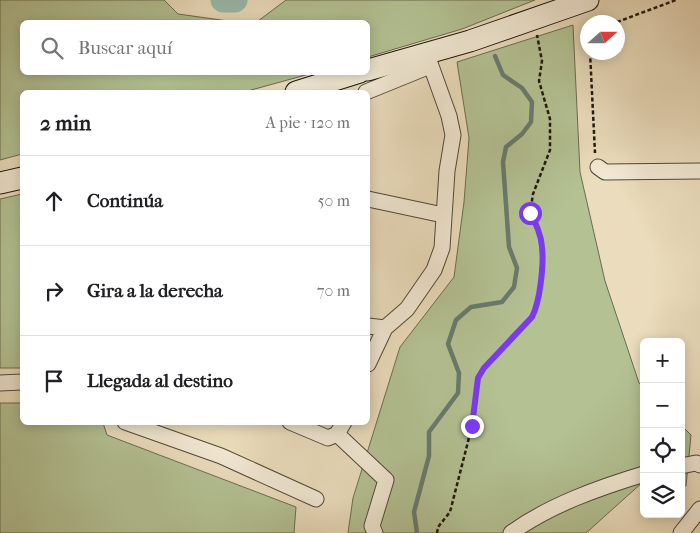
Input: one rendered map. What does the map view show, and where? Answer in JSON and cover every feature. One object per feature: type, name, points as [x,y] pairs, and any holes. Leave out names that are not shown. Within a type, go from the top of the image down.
[{"type":"main road","points":[[370,70],[428,59],[470,41],[588,0]]},
{"type":"main road","points":[[302,90],[350,75]]},
{"type":"main road","points":[[0,183],[20,178]]},
{"type":"street","points":[[370,90],[428,59],[449,116],[452,134],[447,171],[442,248],[434,270],[407,308],[385,328],[370,360]]},
{"type":"street","points":[[598,167],[605,172],[700,171]]},
{"type":"street","points":[[370,199],[444,215]]},
{"type":"street","points":[[370,326],[385,328]]},
{"type":"street","points":[[0,383],[20,382]]},
{"type":"street","points":[[133,425],[221,456],[316,499]]},
{"type":"street","points":[[297,425],[328,438],[341,428],[386,480],[372,526],[375,533]]},
{"type":"street","points":[[685,465],[696,463],[700,465]]},
{"type":"street","points":[[510,533],[522,524],[578,496],[640,475]]},
{"type":"street","points":[[681,533],[700,509]]},
{"type":"path","points":[[625,19],[676,0]]},
{"type":"path","points":[[437,533],[438,527],[450,512],[472,426],[478,378],[484,368],[532,317],[537,307],[543,248],[539,231],[530,213],[532,194],[550,150],[550,119],[540,81],[542,61],[533,19]]},
{"type":"path","points":[[590,60],[595,148],[598,167]]},
{"type":"green space","points":[[0,0],[164,0],[178,14],[221,20],[20,20],[20,75],[306,75],[251,90],[20,90],[20,155],[0,160]]},
{"type":"green space","points":[[286,0],[535,0],[462,29],[370,56],[370,20],[259,20]]},
{"type":"green space","points":[[573,25],[580,172],[605,281],[640,384],[640,485],[586,533],[348,533],[353,498],[400,347],[454,277],[464,202],[469,138],[457,62]]},
{"type":"green space","points":[[20,194],[20,368],[0,368],[0,199]]},
{"type":"green space","points":[[0,403],[20,403],[20,425],[104,425],[107,435],[296,507],[294,533],[0,533]]},
{"type":"green space","points":[[685,429],[691,435],[685,486]]},
{"type":"waterway","points":[[223,0],[235,0]]},
{"type":"waterway","points":[[417,533],[414,512],[429,456],[429,432],[458,393],[459,373],[448,344],[456,320],[471,307],[502,302],[514,287],[517,268],[509,247],[503,162],[506,147],[522,134],[531,122],[532,102],[522,88],[503,75],[495,56]]},
{"type":"route","points":[[472,426],[478,378],[484,368],[532,317],[537,307],[543,248],[539,231],[530,213]]}]
